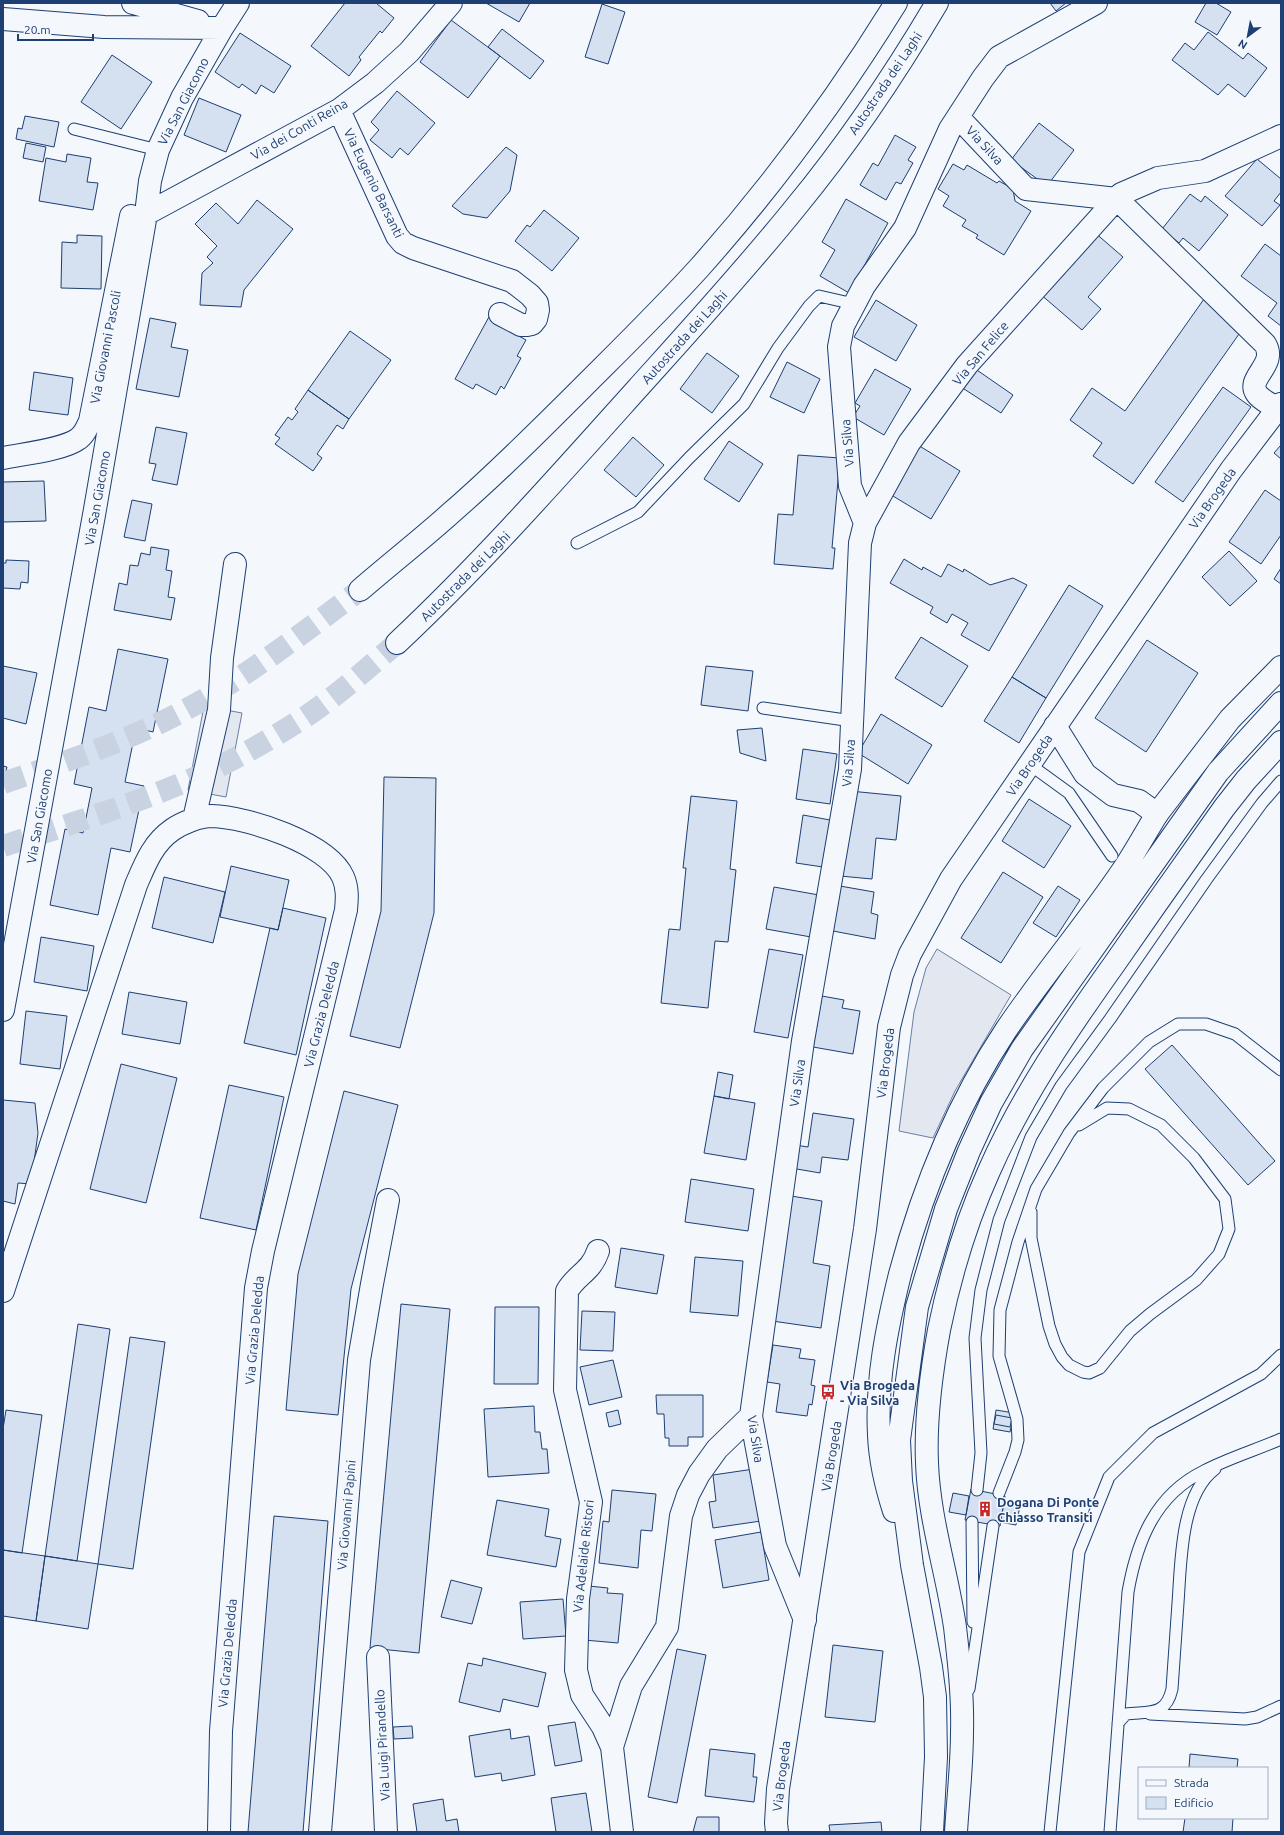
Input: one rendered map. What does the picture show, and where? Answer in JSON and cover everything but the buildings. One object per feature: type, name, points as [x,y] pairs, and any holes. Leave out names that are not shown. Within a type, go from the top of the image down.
[{"type":"main road","points":[[133,3],[170,12],[222,28]]},
{"type":"main road","name":"Via San Giacomo","points":[[3,1010],[93,523],[146,214],[150,181],[158,150],[182,98],[238,3]]},
{"type":"main road","name":"Via dei Conti Reina","points":[[146,214],[338,110],[374,83],[409,52],[451,3]]},
{"type":"main road","points":[[360,590],[453,512],[526,444],[660,310],[743,217],[812,128],[851,73],[896,3]]},
{"type":"main road","name":"Autostrada dei Laghi","points":[[397,643],[440,603],[501,540],[723,294],[796,206],[868,110],[899,65],[937,3]]},
{"type":"main road","points":[[958,117],[983,78],[999,57],[1096,3]]},
{"type":"main road","points":[[3,19],[104,27],[222,28]]},
{"type":"main road","name":"Via Eugenio Barsanti","points":[[338,110],[397,236],[403,243],[413,248],[512,281],[530,295],[538,310],[536,319],[532,324],[527,325],[521,324],[500,314]]},
{"type":"main road","name":"Via Silva","points":[[805,1620],[775,1546],[750,1416],[803,1041],[850,769],[860,543],[865,523],[850,486],[839,347],[843,326],[864,286],[906,228],[950,129],[958,117],[1026,189],[1119,197]]},
{"type":"main road","points":[[1279,406],[1258,395],[1254,389],[1254,382],[1269,357],[1268,348],[1265,344],[1119,197],[1158,178],[1205,170],[1281,136]]},
{"type":"main road","name":"Via Giovanni Pascoli","points":[[3,458],[67,444],[79,439],[86,431],[90,421],[134,198],[140,187],[150,181]]},
{"type":"main road","name":"Via San Felice","points":[[865,523],[909,443],[967,365],[1119,197]]},
{"type":"main road","name":"Via Brogeda","points":[[777,1832],[776,1823],[778,1789],[865,1229],[890,1027],[902,975],[910,954],[951,879],[1231,470],[1279,406]]},
{"type":"main road","points":[[194,819],[219,710],[222,658],[235,564]]},
{"type":"main road","points":[[912,1565],[886,1484],[881,1455],[879,1416],[884,1346],[892,1304],[920,1207],[939,1159],[975,1081],[1006,1030],[1124,869],[1157,814],[1230,718],[1281,667]]},
{"type":"main road","points":[[932,1832],[936,1757],[935,1697],[931,1666],[912,1565],[901,1481],[899,1440],[917,1307],[926,1273],[946,1209],[969,1151],[991,1103],[1031,1036],[1218,772],[1281,703]]},
{"type":"main road","points":[[1055,726],[1085,774],[1113,795],[1139,801],[1157,814]]},
{"type":"main road","points":[[956,1832],[962,1733],[961,1686],[954,1626],[933,1524],[929,1495],[927,1431],[931,1378],[951,1277],[967,1225],[989,1171],[1009,1128],[1038,1076],[1071,1025],[1224,808],[1246,780],[1281,742]]},
{"type":"main road","name":"Via Grazia Deledda","points":[[3,1291],[54,1133],[145,864],[152,850],[162,838],[173,829],[194,819],[210,816],[252,823],[287,835],[317,849],[332,861],[343,877],[347,892],[346,910],[263,1251],[256,1288],[221,1731],[219,1832]]},
{"type":"main road","name":"Via Giovanni Papini","points":[[320,1832],[359,1360],[388,1200]]},
{"type":"main road","name":"Via Adelaide Ristori","points":[[598,1251],[588,1271],[573,1282],[567,1291],[565,1390],[591,1502],[578,1599],[576,1670],[582,1695],[602,1727],[612,1747]]},
{"type":"main road","points":[[622,1832],[612,1747],[631,1686],[667,1627],[682,1516],[688,1496],[699,1474],[717,1449],[750,1416]]},
{"type":"main road","name":"Via Luigi Pirandello","points":[[378,1657],[386,1832]]},
{"type":"lane","points":[[74,129],[158,150]]},
{"type":"lane","points":[[577,543],[638,512],[689,458],[744,404],[778,348],[809,306],[819,296],[854,304]]},
{"type":"lane","points":[[763,708],[852,721]]},
{"type":"lane","points":[[1029,764],[1069,793],[1112,856]]},
{"type":"lane","points":[[977,1490],[981,1453],[975,1366],[975,1338],[979,1303],[986,1266],[999,1220],[1031,1137],[1061,1086],[1110,1019],[1206,880],[1262,803],[1281,781]]},
{"type":"lane","points":[[999,1493],[1015,1452],[1018,1440],[1016,1419],[999,1356],[1000,1310],[1018,1242],[1036,1189],[1069,1133],[1103,1088],[1149,1042],[1178,1024],[1206,1024],[1235,1034],[1281,1070]]},
{"type":"lane","points":[[1036,1189],[1031,1207],[1031,1238],[1049,1326],[1055,1344],[1062,1358],[1069,1365],[1089,1374],[1095,1372],[1105,1362],[1130,1331],[1150,1314],[1196,1280],[1219,1254],[1229,1229],[1225,1199],[1194,1158],[1161,1125],[1129,1109],[1106,1108],[1083,1122],[1069,1133]]},
{"type":"lane","points":[[1050,1832],[1079,1552],[1109,1477],[1153,1433],[1261,1374],[1281,1355]]},
{"type":"lane","points":[[1110,1832],[1128,1592],[1132,1571],[1145,1532],[1155,1513],[1170,1496],[1186,1482],[1203,1471],[1227,1460],[1281,1440]]},
{"type":"lane","points":[[1142,1714],[1151,1713],[1160,1709],[1170,1698],[1185,1529],[1198,1489],[1209,1474],[1227,1460]]},
{"type":"lane","points":[[972,1522],[975,1647]]},
{"type":"lane","points":[[962,1733],[993,1526]]},
{"type":"lane","points":[[1118,1723],[1126,1714],[1245,1719],[1257,1717],[1281,1706]]},
{"type":"shaded area","points":[[204,706],[242,713],[226,797],[188,790]]},
{"type":"shaded area","points":[[937,949],[1011,995],[955,1091],[933,1138],[899,1131],[914,1012],[926,968]]},
{"type":"tunnel","points":[[3,783],[73,759],[119,741],[141,732],[185,710],[231,683],[253,668],[360,590]]},
{"type":"tunnel","points":[[3,846],[171,788],[208,772],[249,751],[327,702],[397,643]]},
{"type":"place","name":"Via Brogeda - Via Silva","points":[[828,1392]]},
{"type":"place","name":"Dogana Di Ponte Chiasso Transiti","points":[[985,1509]]}]
